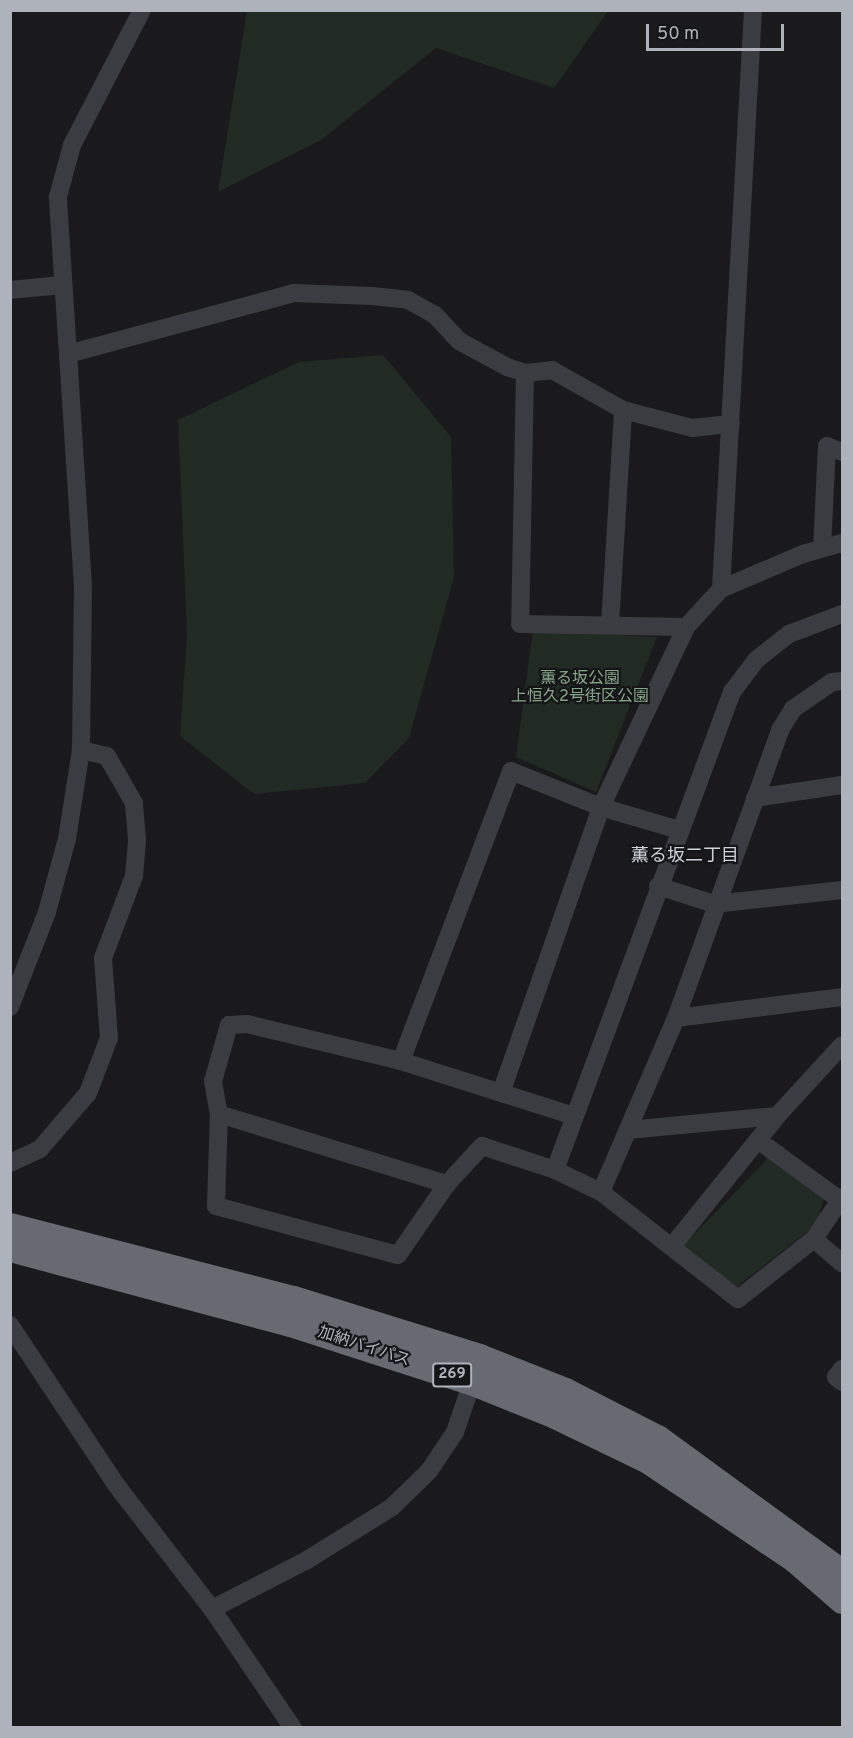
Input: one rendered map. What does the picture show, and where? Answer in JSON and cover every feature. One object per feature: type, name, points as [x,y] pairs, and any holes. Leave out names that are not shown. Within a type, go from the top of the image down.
[{"type":"highway","name":"加納バイパス","points":[[14,1238],[290,1323],[565,1391],[657,1438],[843,1573]]},
{"type":"highway","name":"加納バイパス","points":[[476,1370],[555,1415],[648,1460],[796,1560],[843,1600]]},
{"type":"street","points":[[10,1006],[47,912],[67,839],[81,750],[83,586],[58,197],[62,171],[97,91],[142,10]]},
{"type":"street","points":[[721,589],[753,10]]},
{"type":"street","points":[[10,290],[62,285]]},
{"type":"street","points":[[68,354],[294,293],[372,296],[408,300],[435,315],[459,341],[525,374],[552,370],[623,410],[692,428],[731,424]]},
{"type":"street","points":[[525,374],[520,624],[686,627]]},
{"type":"street","points":[[610,626],[623,410]]},
{"type":"street","points":[[822,548],[827,446],[843,452]]},
{"type":"street","points":[[501,1093],[601,807],[686,627],[721,589],[822,548],[843,543]]},
{"type":"street","points":[[555,1170],[658,886],[732,692],[756,660],[789,634],[843,614]]},
{"type":"street","points":[[601,1192],[676,1018],[714,904],[780,730],[793,709],[832,682],[843,681]]},
{"type":"street","points":[[10,1163],[40,1149],[88,1093],[109,1038],[103,958],[134,876],[137,839],[134,804],[107,756],[81,750]]},
{"type":"street","points":[[400,1061],[511,771],[601,807],[679,830]]},
{"type":"street","points":[[755,798],[843,785]]},
{"type":"street","points":[[658,886],[714,904],[843,890]]},
{"type":"street","points":[[676,1018],[843,997]]},
{"type":"street","points":[[574,1116],[400,1061],[247,1024],[229,1025],[213,1081],[219,1114],[216,1206],[398,1255],[447,1184],[483,1146],[555,1170],[601,1192],[673,1245],[738,1299],[814,1239],[841,1198],[759,1141]]},
{"type":"street","points":[[673,1245],[777,1116],[843,1046]]},
{"type":"street","points":[[219,1114],[447,1184]]},
{"type":"street","points":[[628,1130],[777,1116]]},
{"type":"street","points":[[814,1239],[843,1263]]},
{"type":"street","points":[[10,1325],[117,1486],[212,1609],[293,1728]]},
{"type":"street","points":[[843,1369],[836,1377],[843,1382]]},
{"type":"street","points":[[212,1609],[307,1560],[392,1507],[429,1471],[455,1432],[476,1370]]},
{"type":"green space","points":[[247,10],[608,11],[554,88],[436,48],[321,140],[218,192]]},
{"type":"green space","points":[[383,355],[451,437],[454,577],[409,738],[365,783],[254,794],[180,736],[187,635],[178,420],[299,362]]},
{"type":"green space","name":"薫る坂公園 上恒久2号街区公園","points":[[533,630],[657,637],[596,792],[516,757]]},
{"type":"green space","points":[[768,1158],[824,1199],[816,1225],[735,1288],[683,1246]]},
{"type":"district","name":"薫る坂二丁目","points":[[685,857]]}]
